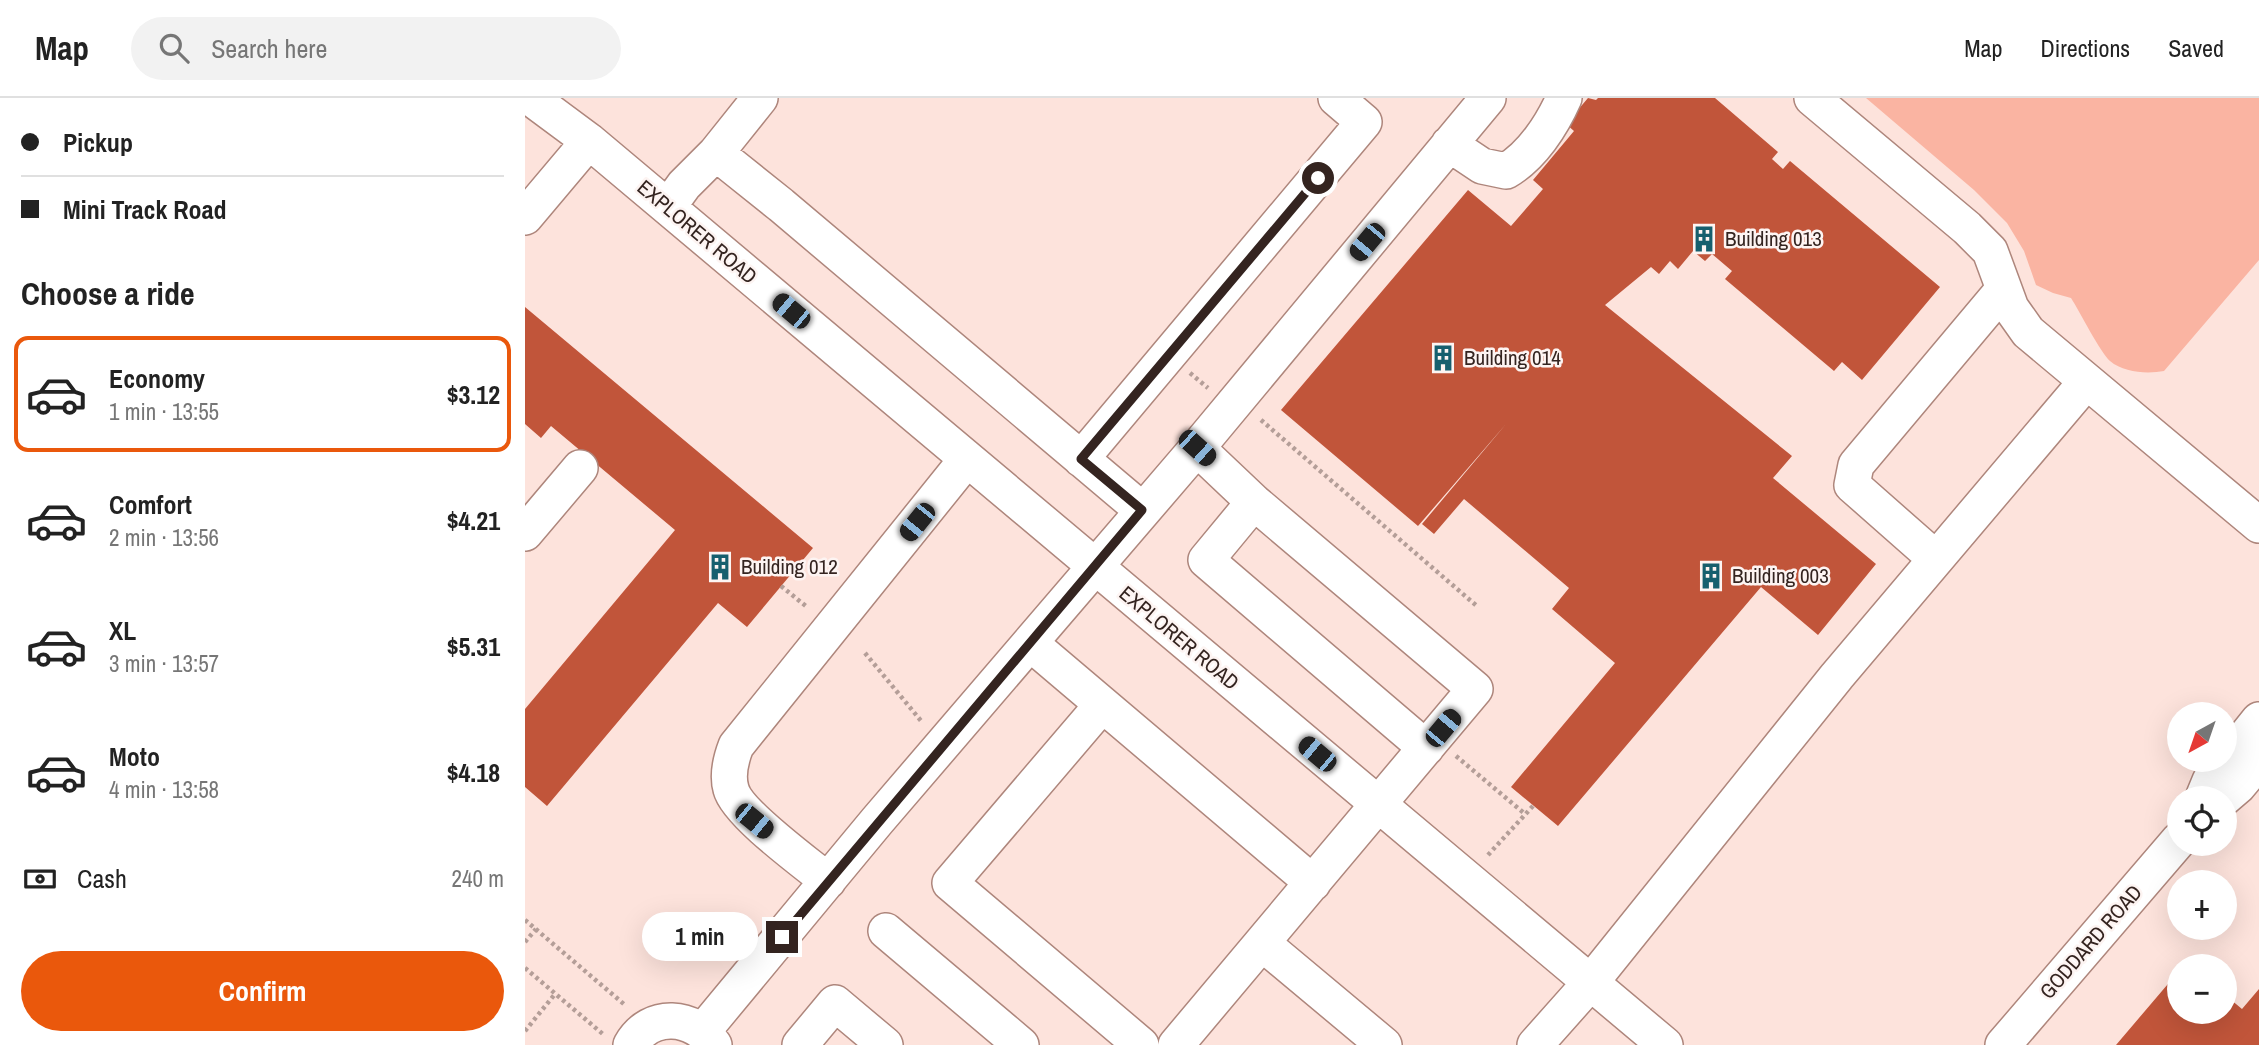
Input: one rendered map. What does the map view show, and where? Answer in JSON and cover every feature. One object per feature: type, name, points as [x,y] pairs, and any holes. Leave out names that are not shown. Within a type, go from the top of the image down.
[{"type":"street","name":"EXPLORER ROAD","points":[[531,98],[589,141],[1665,1045]]},
{"type":"street","points":[[667,207],[684,185],[716,153],[760,98]]},
{"type":"street","points":[[1081,459],[1364,122],[1336,98]]},
{"type":"street","points":[[1450,144],[1482,166],[1506,171],[1529,153],[1565,98]]},
{"type":"street","points":[[1812,98],[1967,228],[1990,251],[2011,308],[2028,332],[2259,525]]},
{"type":"street","points":[[625,1032],[674,1020],[690,1023],[709,1038],[828,881],[1197,448],[1450,144],[1484,99]]},
{"type":"street","points":[[525,217],[589,141]]},
{"type":"street","points":[[716,153],[1142,510]]},
{"type":"street","points":[[1936,559],[1852,485],[1856,465],[2003,290]]},
{"type":"street","points":[[1535,1045],[1591,982],[1837,676],[2086,382]]},
{"type":"street","points":[[1176,1045],[1378,805],[1437,749],[1475,689],[1254,502],[1197,448]]},
{"type":"street","points":[[828,881],[754,821],[731,790],[730,763],[736,746],[967,459]]},
{"type":"street","points":[[526,529],[580,468]]},
{"type":"street","points":[[1254,502],[1206,560],[1437,749]]},
{"type":"street","points":[[1030,643],[1313,883]]},
{"type":"street","points":[[1102,705],[950,883],[1141,1045]]},
{"type":"street","points":[[2208,786],[2259,720]]},
{"type":"street","points":[[2237,787],[2259,761]]},
{"type":"street","name":"GODDARD ROAD","points":[[2003,1045],[2167,853]]},
{"type":"street","points":[[886,931],[1021,1045]]},
{"type":"street","points":[[1262,943],[1384,1045]]},
{"type":"street","points":[[800,1045],[835,1003],[885,1045]]},
{"type":"path","points":[[1251,412],[1478,607]]},
{"type":"path","points":[[781,586],[809,609]]},
{"type":"path","points":[[865,653],[923,723]]},
{"type":"path","points":[[1437,749],[1525,814]]},
{"type":"path","points":[[1488,856],[1532,806]]},
{"type":"path","points":[[525,920],[536,929],[625,1032]]},
{"type":"path","points":[[525,942],[536,929]]},
{"type":"path","points":[[525,968],[555,994],[625,1032]]},
{"type":"path","points":[[525,1031],[555,994]]},
{"type":"shaded area","points":[[1866,98],[2259,98],[2259,260],[2164,371],[2144,372],[2122,368],[2106,356],[2071,298],[2036,285],[2024,251],[2007,223],[1974,190]]},
{"type":"building","points":[[1588,98],[1715,98],[1778,152],[1772,159],[1783,169],[1790,161],[1940,287],[1862,380],[1842,362],[1834,371],[1725,279],[1732,271],[1712,254],[1705,261],[1693,251],[1678,269],[1670,261],[1659,274],[1651,267],[1605,305],[1792,456],[1773,478],[1876,564],[1818,635],[1761,587],[1558,826],[1511,787],[1615,663],[1552,609],[1569,588],[1464,499],[1434,534],[1422,524],[1506,424],[1418,526],[1281,410],[1468,190],[1511,226],[1543,189],[1533,180],[1574,131],[1566,124]]},
{"type":"building","name":"Building 012","points":[[525,307],[813,548],[747,627],[718,603],[547,806],[525,787],[525,709],[675,530],[551,426],[541,438],[525,424]]},
{"type":"building","points":[[2167,985],[2167,1024],[2237,1024],[2237,1005],[2242,1009],[2259,989],[2259,1045],[2116,1045]]},
{"type":"place","name":"Building 013","points":[[1704,239]]},
{"type":"place","name":"Building 014","points":[[1443,358]]},
{"type":"place","name":"Building 012","points":[[720,567]]},
{"type":"place","name":"Building 003","points":[[1711,576]]},
{"type":"route","points":[[782,937],[877,821],[1142,510],[1081,459],[1318,178]]}]
